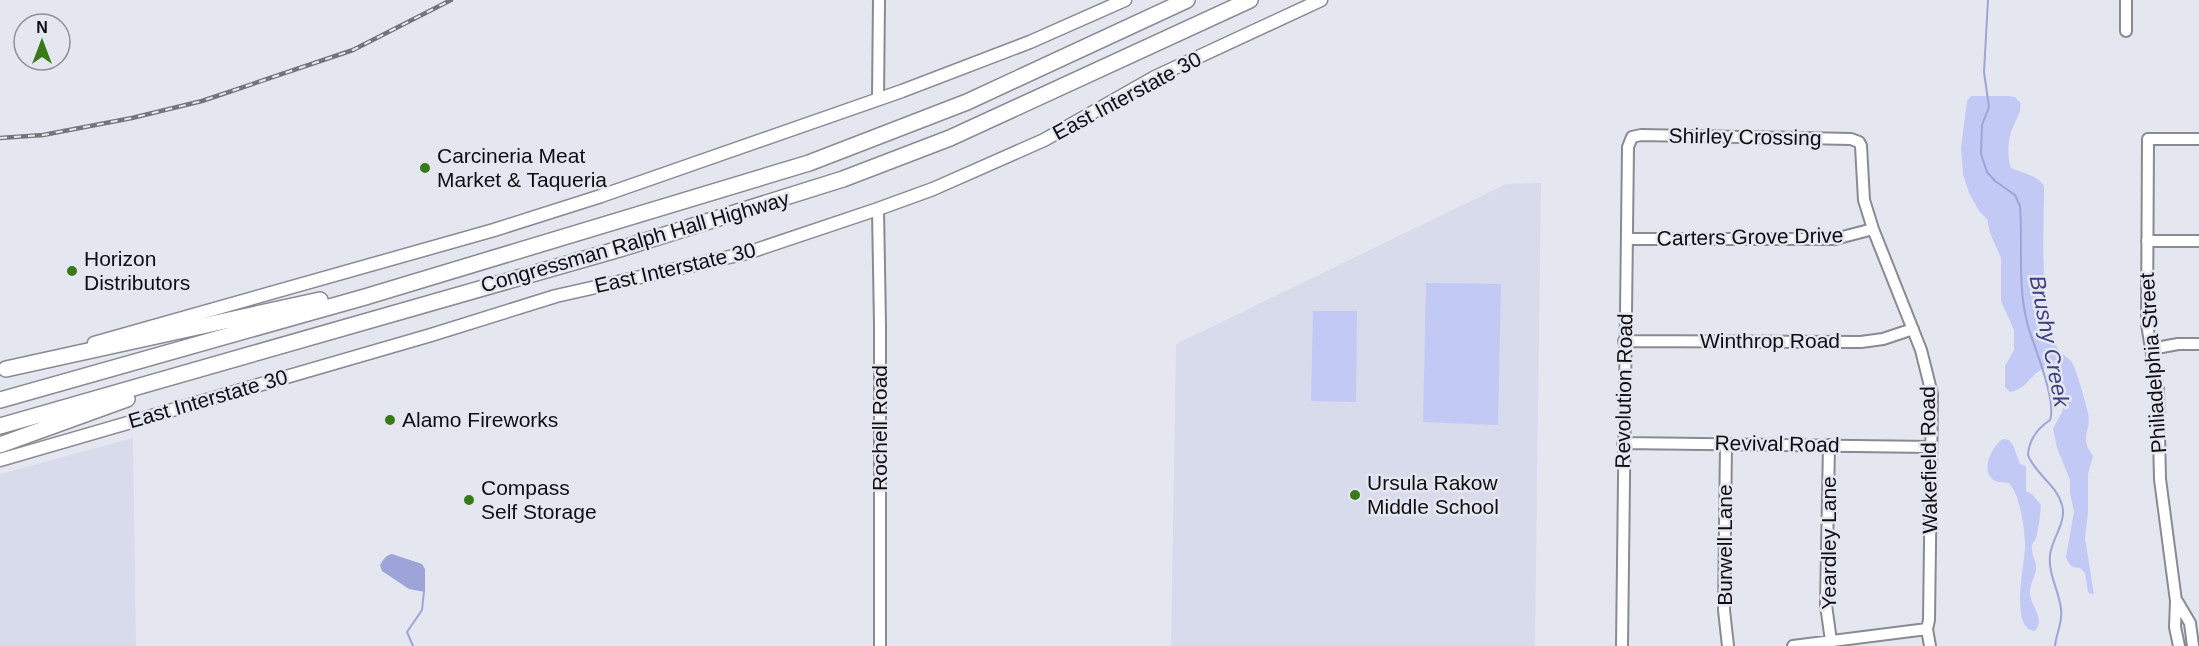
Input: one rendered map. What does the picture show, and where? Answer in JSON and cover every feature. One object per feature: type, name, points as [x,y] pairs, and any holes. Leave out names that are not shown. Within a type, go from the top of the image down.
[{"type":"highway","points":[[1056,61],[1176,0]]},
{"type":"highway","name":"Congressman Ralph Hall Highway","points":[[0,400],[365,297],[809,163],[967,102],[1187,0]]},
{"type":"highway","name":"Congressman Ralph Hall Highway","points":[[0,426],[623,248],[843,179],[950,138],[1250,0]]},
{"type":"highway","points":[[3,369],[336,297],[365,297]]},
{"type":"highway","points":[[0,445],[260,351]]},
{"type":"main road","points":[[3,369],[494,230],[601,196],[878,99],[1030,42],[1125,0]]},
{"type":"main road","name":"East Interstate 30","points":[[0,460],[431,335],[556,296],[747,253],[878,209],[933,189],[1044,140],[1155,77],[1321,0]]},
{"type":"street","points":[[878,99],[879,0]]},
{"type":"street","points":[[2126,0],[2126,31]]},
{"type":"street","name":"Shirley Crossing","points":[[1632,137],[1641,135],[1851,139],[1859,142]]},
{"type":"street","name":"Revolution Road","points":[[1622,646],[1624,341],[1628,147],[1632,137]]},
{"type":"street","name":"Philiadelphia Street","points":[[2179,646],[2175,627],[2176,601],[2160,479],[2158,391],[2146,312],[2148,140],[2199,139]]},
{"type":"street","name":"Wakefield Road","points":[[1859,142],[1862,151],[1864,200],[1873,229],[1913,328],[1925,363],[1932,394],[1929,620],[1927,629],[1930,646]]},
{"type":"street","name":"Rochell Road","points":[[878,209],[880,646]]},
{"type":"street","name":"Carters Grove Drive","points":[[1627,239],[1828,239],[1842,238],[1873,229]]},
{"type":"street","points":[[2147,241],[2199,242]]},
{"type":"street","name":"Winthrop Road","points":[[1624,341],[1861,342],[1883,339],[1913,328]]},
{"type":"street","points":[[2151,349],[2178,344],[2199,344]]},
{"type":"street","name":"Revival Road","points":[[1623,444],[1931,447]]},
{"type":"street","name":"Burwell Lane","points":[[1726,444],[1724,610],[1728,646]]},
{"type":"street","name":"Yeardley Lane","points":[[1829,445],[1826,604],[1831,641]]},
{"type":"street","name":"Philiadelphia Street","points":[[2176,601],[2190,623],[2193,646]]},
{"type":"street","points":[[1793,646],[1927,629]]},
{"type":"shaded area","points":[[1971,96],[2009,96],[2015,97],[2020,102],[2019,113],[2010,138],[2011,168],[2033,177],[2044,186],[2044,266],[2047,307],[2057,348],[2073,365],[2081,386],[2089,420],[2086,443],[2093,456],[2088,474],[2085,538],[2094,595],[2088,592],[2085,573],[2080,568],[2071,566],[2066,557],[2074,512],[2070,480],[2057,448],[2053,429],[2062,412],[2065,399],[2064,385],[2053,368],[2046,368],[2016,390],[2010,392],[2005,387],[2005,366],[2014,350],[2014,330],[2001,301],[2001,258],[1990,233],[1987,219],[1979,211],[1969,193],[1963,174],[1961,148],[1967,101]]},
{"type":"shaded area","name":"Ursula Rakow Middle School","points":[[1541,183],[1535,646],[1171,646],[1176,344],[1506,184]]},
{"type":"shaded area","points":[[1426,283],[1501,284],[1498,425],[1423,422]]},
{"type":"shaded area","points":[[1313,311],[1357,311],[1356,402],[1311,401]]},
{"type":"shaded area","points":[[133,438],[136,646],[0,646],[0,474]]},
{"type":"shaded area","points":[[2003,439],[2009,440],[2020,464],[2026,466],[2026,491],[2032,494],[2041,505],[2037,534],[2032,546],[2036,569],[2030,592],[2039,622],[2035,631],[2027,628],[2022,620],[2020,608],[2025,546],[2019,504],[2009,483],[1995,481],[1991,478],[1987,468],[1990,456]]},
{"type":"shaded area","points":[[392,554],[422,564],[425,569],[425,592],[409,589],[382,571],[380,565],[386,557]]},
{"type":"waterway","name":"Brushy Creek","points":[[1988,0],[1984,72],[1989,107],[1982,125],[1981,154],[1987,172],[1995,181],[2015,195],[2020,206],[2021,281],[2025,311],[2050,400],[2050,420],[2035,435],[2028,455],[2031,462],[2056,491],[2063,511],[2063,518],[2050,555],[2061,614],[2055,646]]},
{"type":"waterway","points":[[413,646],[407,632],[422,610],[424,591]]},
{"type":"railway","points":[[0,138],[43,135],[132,118],[202,101],[353,50],[451,0]]},
{"type":"place","name":"Carcineria Meat Market & Taqueria","points":[[425,168]]},
{"type":"place","name":"Horizon Distributors","points":[[72,271]]},
{"type":"place","name":"Alamo Fireworks","points":[[390,420]]},
{"type":"place","name":"Ursula Rakow Middle School","points":[[1355,495]]},
{"type":"place","name":"Compass Self Storage","points":[[469,500]]}]
